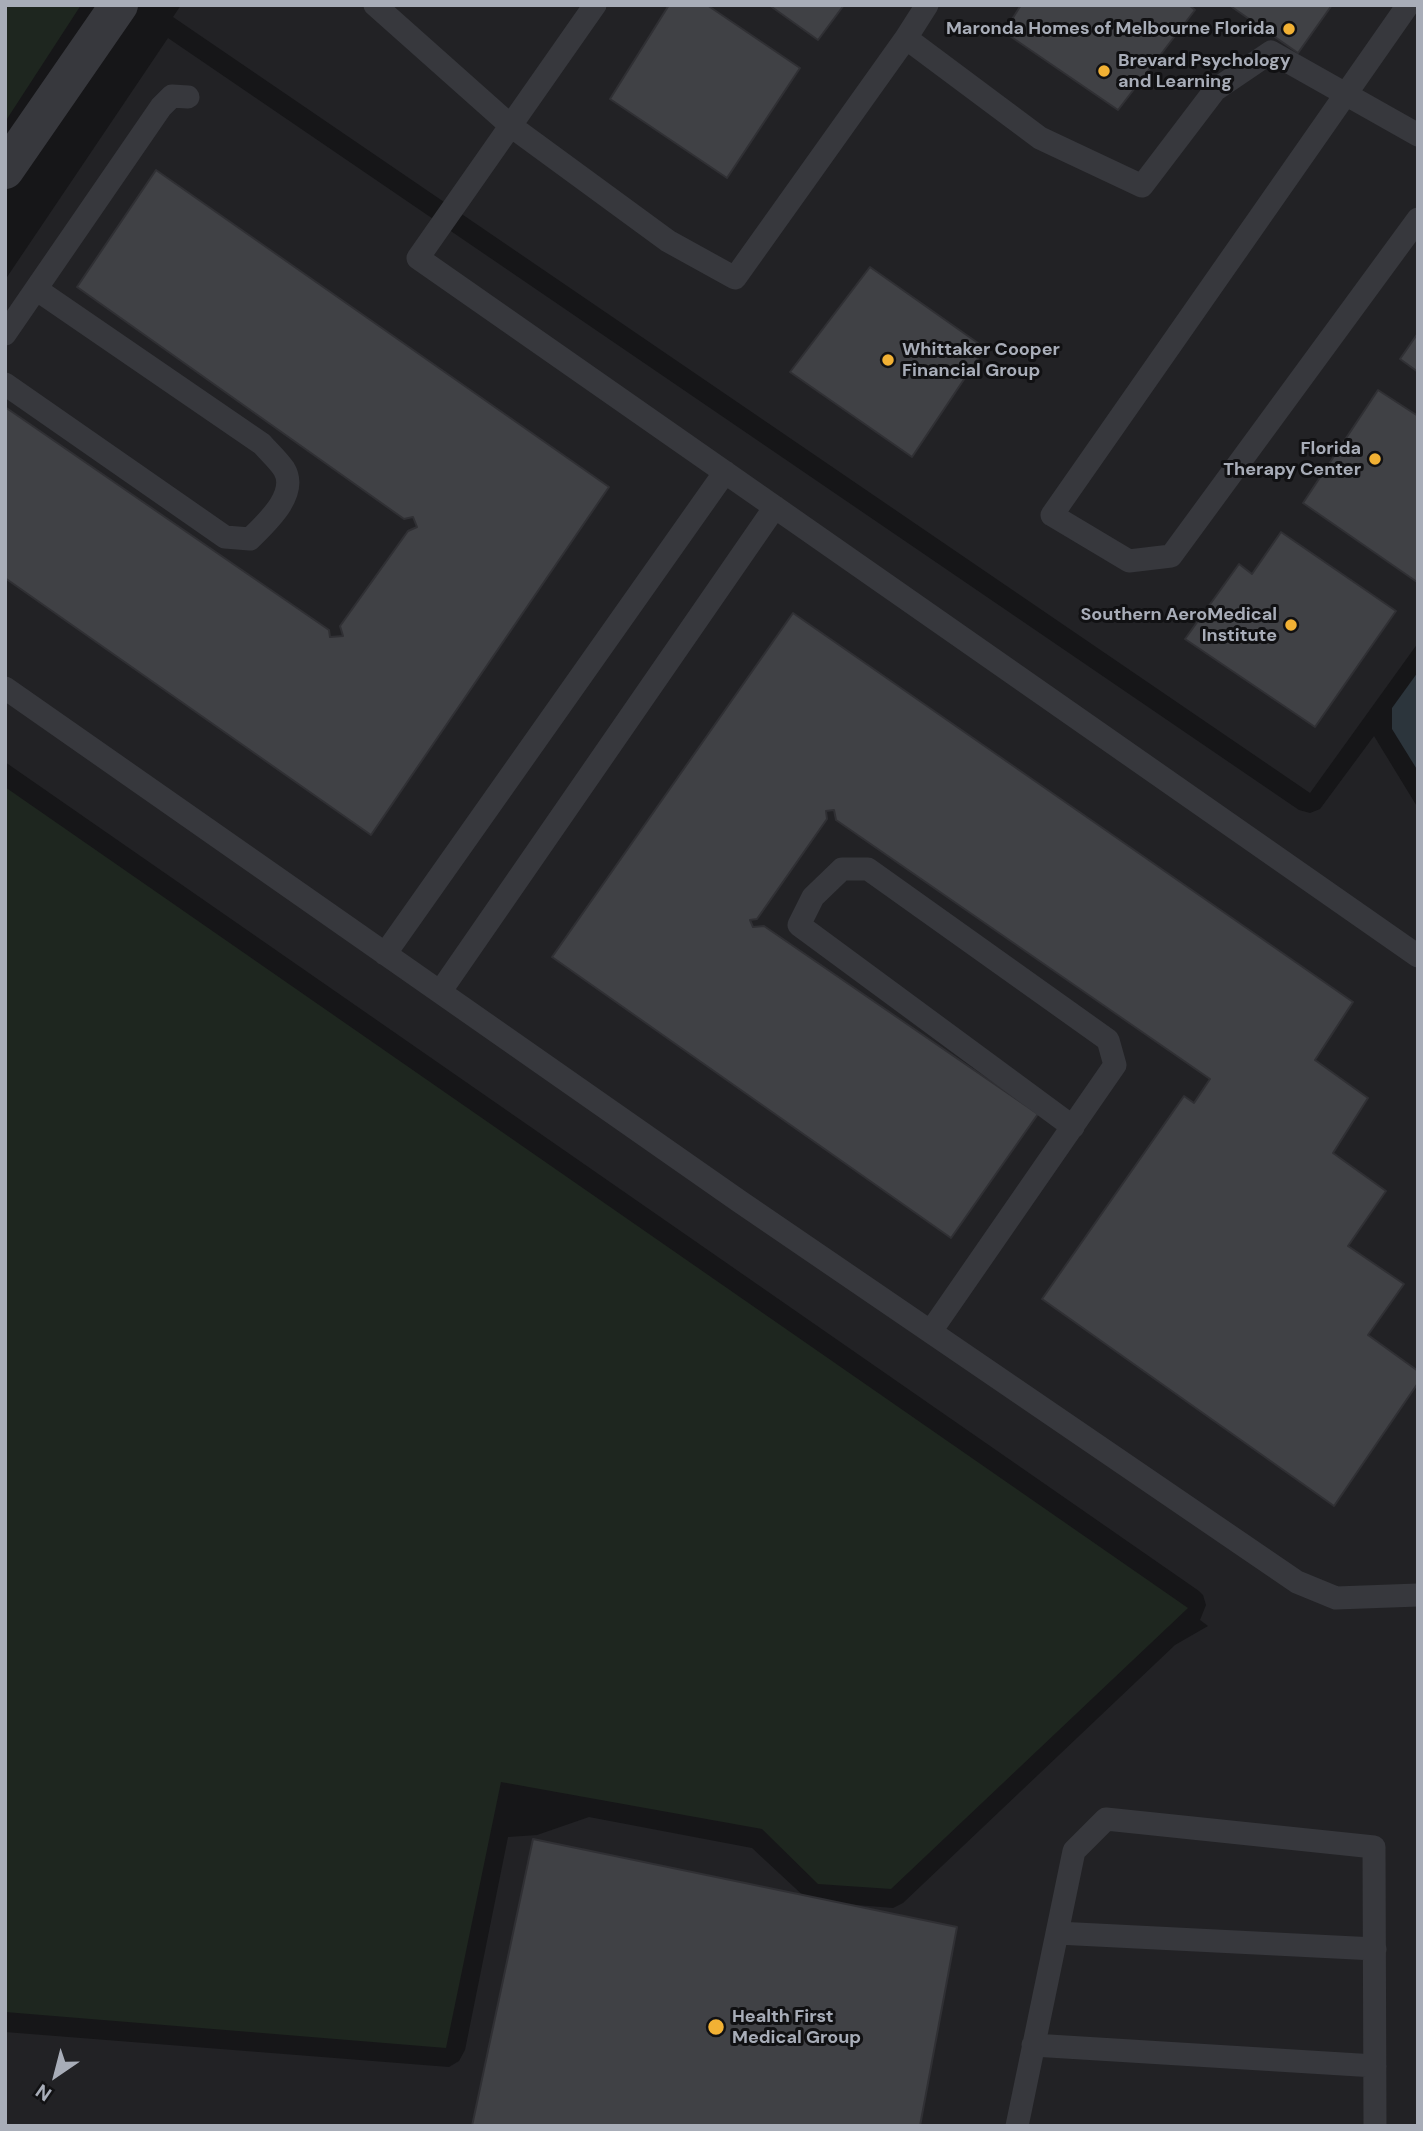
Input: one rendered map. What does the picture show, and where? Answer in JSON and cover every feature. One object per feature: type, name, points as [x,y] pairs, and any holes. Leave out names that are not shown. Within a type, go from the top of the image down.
[{"type":"street","points":[[5,170],[119,5]]},
{"type":"lane","points":[[375,5],[511,125],[668,241],[735,278],[926,5]]},
{"type":"lane","points":[[595,5],[418,258],[1418,956]]},
{"type":"lane","points":[[1408,5],[1052,515],[1129,561],[1171,556],[1418,219]]},
{"type":"lane","points":[[906,37],[1040,138],[1142,186],[1215,90],[1271,52],[1418,135]]},
{"type":"lane","points":[[5,334],[161,107],[172,96],[188,97]]},
{"type":"lane","points":[[5,384],[225,537],[250,539],[270,519],[287,492],[285,471],[262,444],[36,289]]},
{"type":"lane","points":[[385,954],[725,472]]},
{"type":"lane","points":[[440,992],[775,507]]},
{"type":"lane","points":[[5,688],[728,1194],[1297,1582],[1336,1598],[1418,1595]]},
{"type":"lane","points":[[931,1331],[1073,1126],[1115,1065],[1108,1040],[869,869],[842,869],[813,897],[799,925],[1073,1126]]},
{"type":"lane","points":[[1017,2126],[1074,1851],[1106,1819],[1374,1847],[1375,2126]]},
{"type":"lane","points":[[1057,1933],[1375,1949]]},
{"type":"lane","points":[[1034,2045],[1375,2066]]},
{"type":"shaded area","points":[[5,5],[81,5],[5,122]]},
{"type":"shaded area","points":[[181,5],[1418,5],[1418,643],[1310,793],[173,17]]},
{"type":"shaded area","points":[[168,38],[1299,810],[1310,813],[1320,809],[1374,736],[1418,808],[1418,2126],[5,2126],[5,2032],[449,2067],[459,2061],[465,2050],[508,1837],[537,1835],[589,1817],[752,1848],[809,1901],[893,1908],[903,1903],[1175,1645],[1208,1626],[1200,1620],[1206,1605],[1199,1591],[5,762],[5,280]]},
{"type":"shaded area","points":[[1418,672],[1418,771],[1392,729],[1392,708]]},
{"type":"shaded area","points":[[5,787],[1188,1608],[891,1889],[818,1884],[762,1829],[501,1782],[446,2048],[5,2012]]},
{"type":"building","points":[[669,5],[707,5],[800,68],[727,178],[610,99]]},
{"type":"building","points":[[769,5],[844,5],[818,40]]},
{"type":"building","name":"Brevard Psychology and Learning","points":[[1021,5],[1189,5],[1195,10],[1118,110],[1004,32]]},
{"type":"building","name":"Maronda Homes of Melbourne Florida","points":[[1229,5],[1332,5],[1298,53]]},
{"type":"building","points":[[156,170],[609,487],[371,835],[5,578],[5,407],[329,630],[330,637],[343,636],[340,626],[408,531],[417,527],[413,517],[404,519],[77,287]]},
{"type":"building","name":"Whittaker Cooper Financial Group","points":[[870,267],[985,348],[912,457],[790,372]]},
{"type":"building","points":[[1418,333],[1418,372],[1400,359]]},
{"type":"building","name":"Florida Therapy Center","points":[[1378,390],[1418,416],[1417,582],[1303,503]]},
{"type":"building","name":"Southern AeroMedical Institute","points":[[1281,532],[1396,611],[1315,727],[1185,639],[1239,564],[1252,574]]},
{"type":"building","points":[[793,613],[1353,1002],[1315,1060],[1368,1098],[1333,1153],[1386,1191],[1348,1246],[1404,1284],[1368,1335],[1418,1371],[1418,1383],[1334,1506],[1042,1299],[1184,1096],[1194,1103],[1210,1079],[836,820],[834,810],[826,811],[827,819],[757,919],[750,920],[753,927],[764,926],[1038,1114],[951,1238],[552,957]]},
{"type":"building","name":"Health First Medical Group","points":[[533,1839],[957,1927],[920,2126],[472,2126]]},
{"type":"place","name":"Maronda Homes of Melbourne Florida","points":[[1289,29]]},
{"type":"place","name":"Brevard Psychology and Learning","points":[[1104,71]]},
{"type":"place","name":"Whittaker Cooper Financial Group","points":[[888,360]]},
{"type":"place","name":"Florida Therapy Center","points":[[1375,459]]},
{"type":"place","name":"Southern AeroMedical Institute","points":[[1291,625]]},
{"type":"place","name":"Health First Medical Group","points":[[716,2027]]}]
